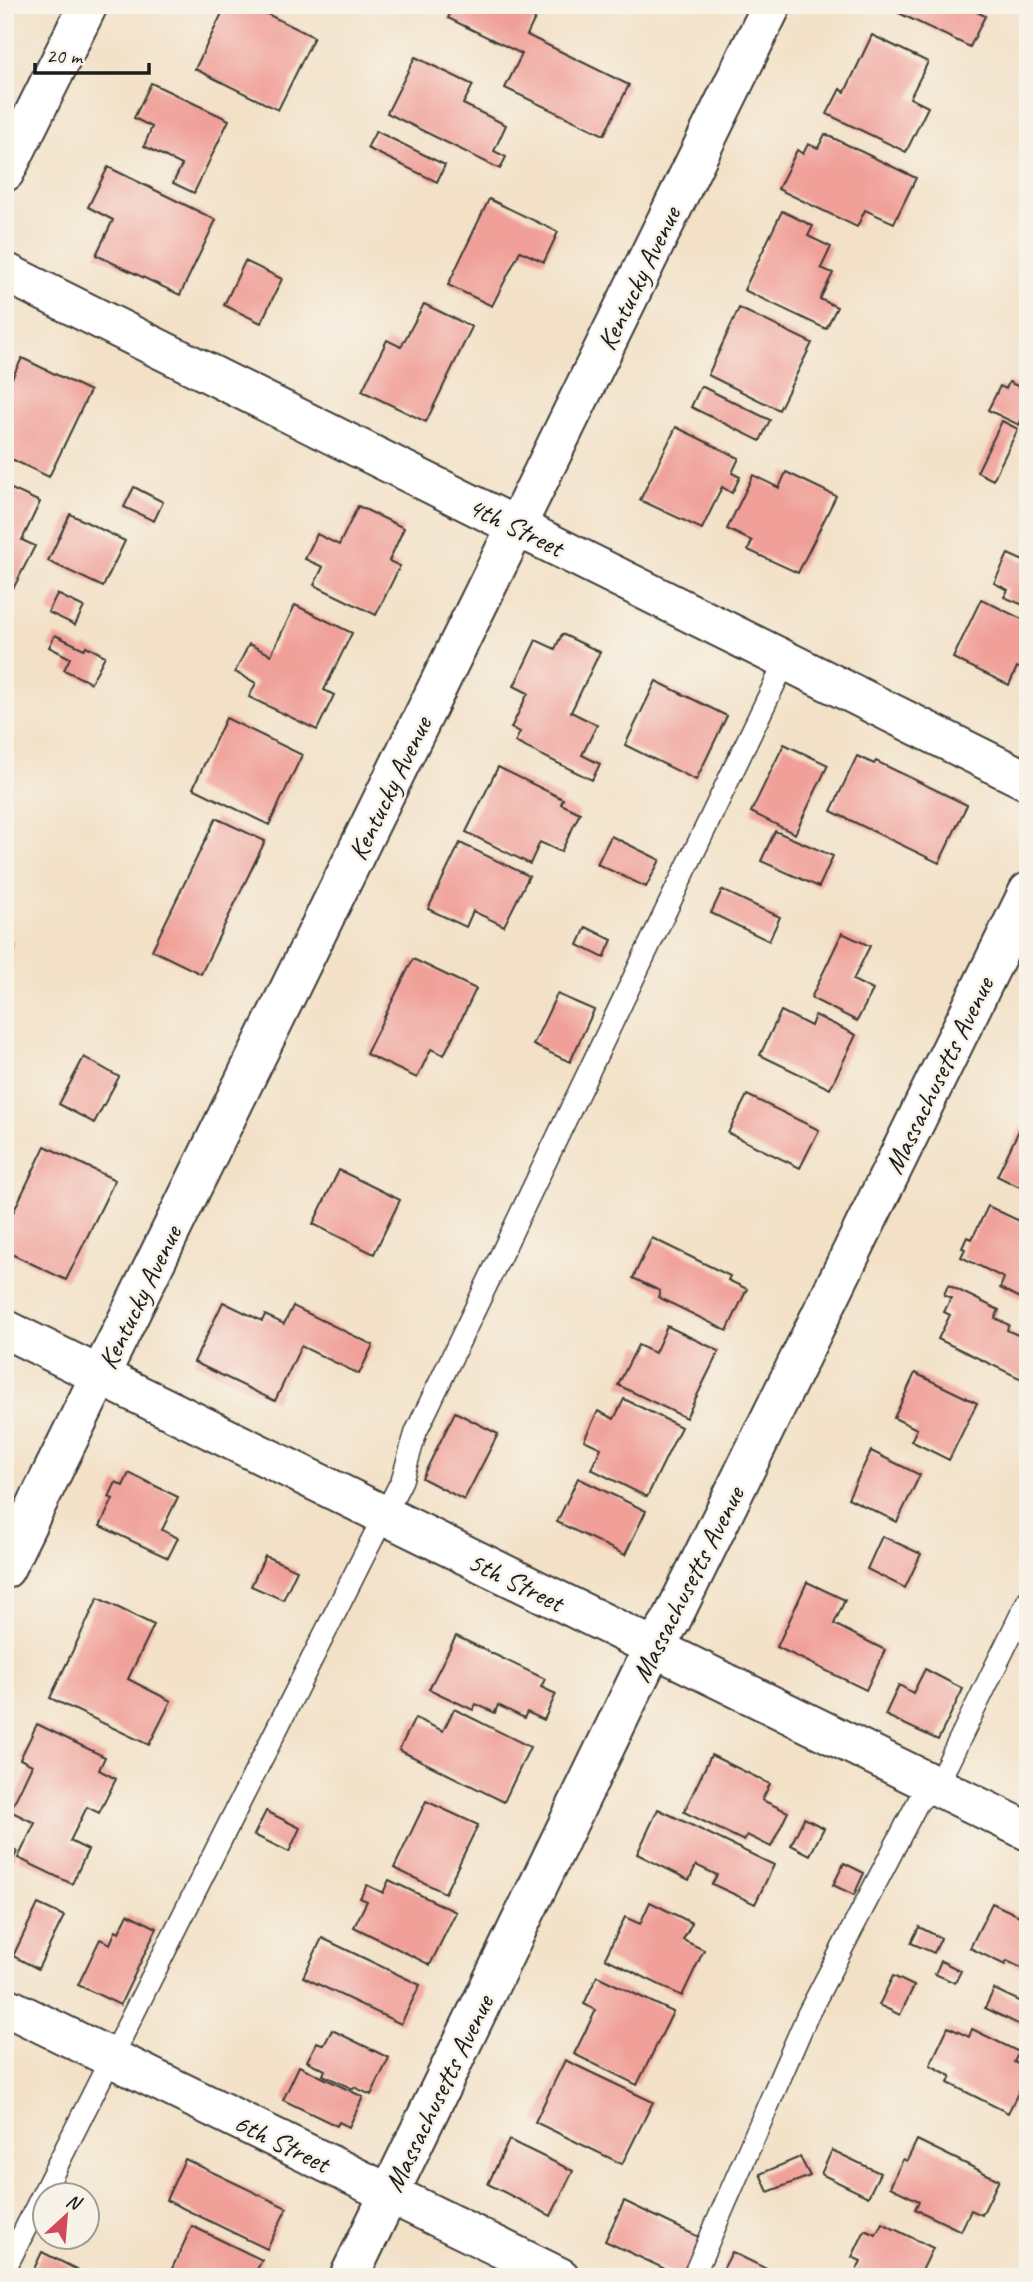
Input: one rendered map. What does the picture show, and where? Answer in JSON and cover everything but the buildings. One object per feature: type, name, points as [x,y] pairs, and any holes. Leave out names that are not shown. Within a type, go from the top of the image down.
[{"type":"street","points":[[5,172],[88,5]]},
{"type":"street","name":"Kentucky Avenue","points":[[5,1569],[772,5]]},
{"type":"street","name":"4th Street","points":[[5,272],[1028,781]]},
{"type":"street","name":"Massachusetts Avenue","points":[[349,2277],[653,1648],[671,1621],[1028,892]]},
{"type":"street","name":"5th Street","points":[[5,1329],[1028,1831]]},
{"type":"street","name":"6th Street","points":[[5,2006],[559,2277]]},
{"type":"lane","points":[[5,2269],[402,1480],[416,1432],[786,660]]},
{"type":"lane","points":[[694,2277],[751,2140],[808,2014],[918,1802],[935,1786],[948,1763],[1028,1600]]}]
